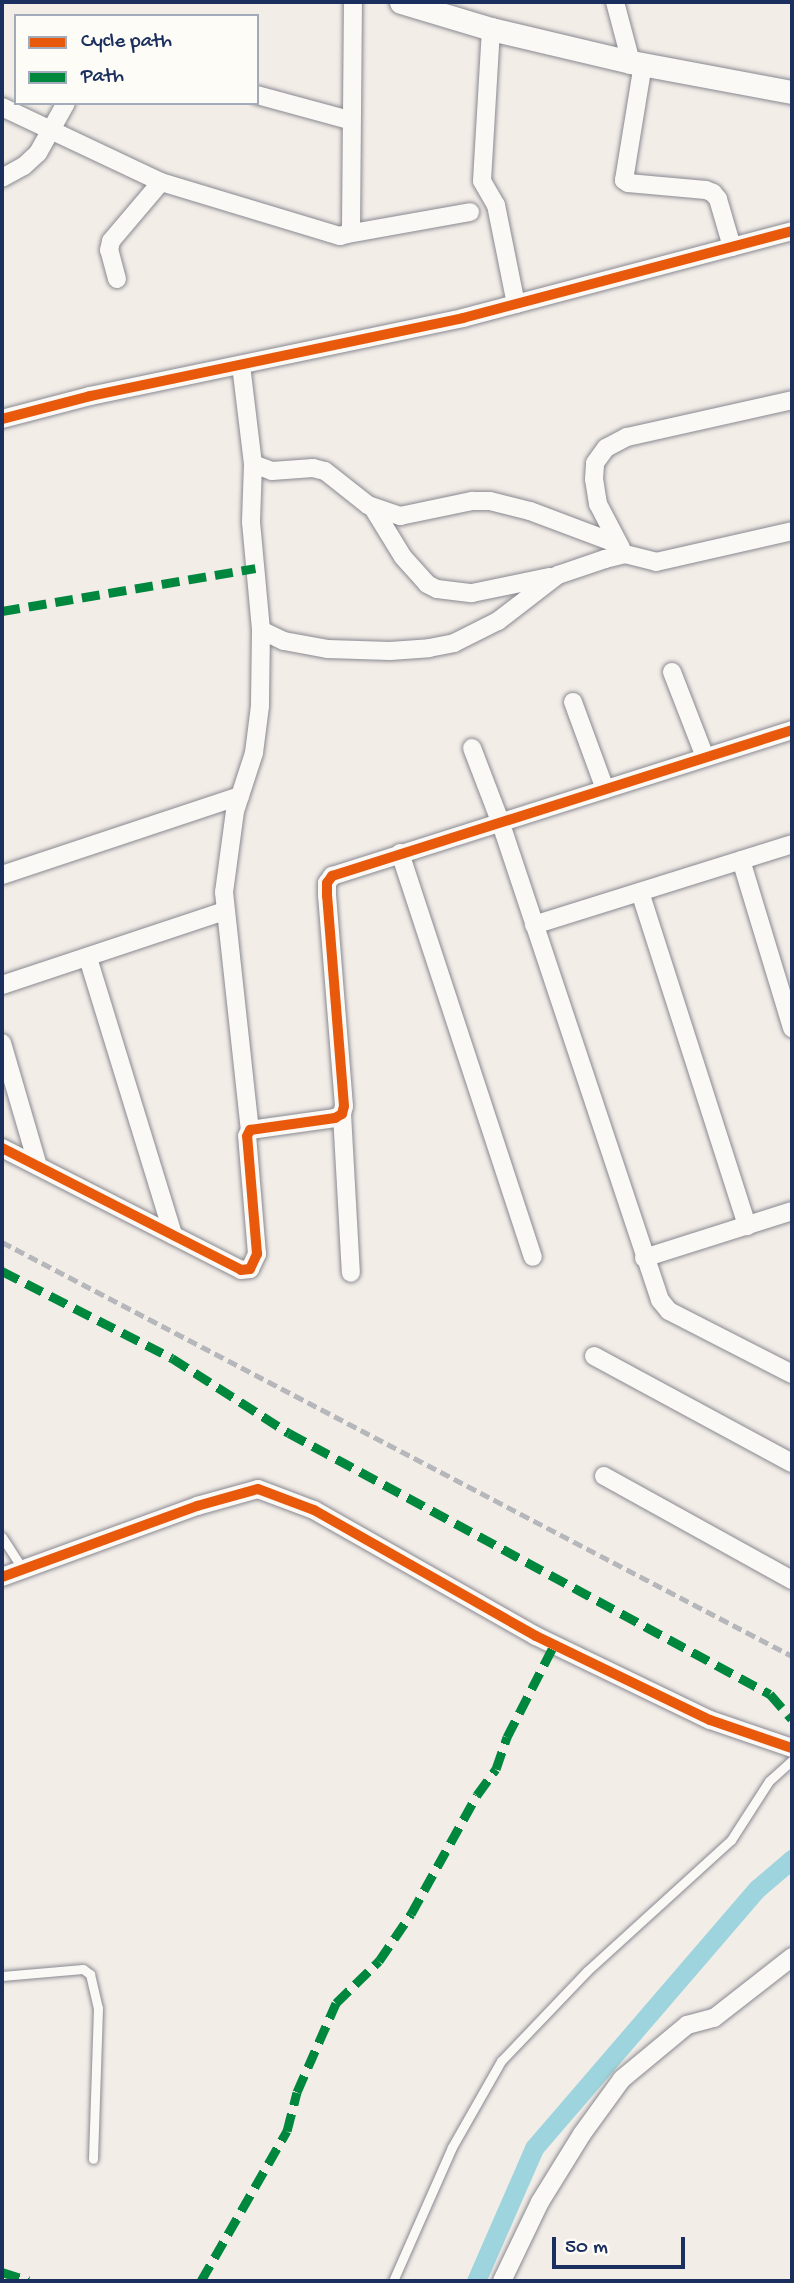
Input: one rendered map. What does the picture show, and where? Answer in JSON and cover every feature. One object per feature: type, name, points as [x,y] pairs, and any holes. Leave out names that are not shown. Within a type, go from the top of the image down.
[{"type":"street","points":[[347,234],[351,228],[349,120],[353,2]]},
{"type":"street","points":[[401,2],[491,29],[637,63],[792,93]]},
{"type":"street","points":[[615,2],[637,63],[624,180],[628,183],[706,190],[713,193],[718,199],[732,247]]},
{"type":"street","points":[[491,29],[482,181],[496,205],[516,304]]},
{"type":"street","points":[[259,96],[349,120]]},
{"type":"street","points":[[2,178],[24,166],[38,153],[65,105]]},
{"type":"street","points":[[2,107],[161,182],[340,236],[470,212]]},
{"type":"street","points":[[117,279],[109,250],[111,241],[161,182]]},
{"type":"street","points":[[2,419],[90,396],[516,304],[792,231]]},
{"type":"street","points":[[2,1148],[241,1270],[255,1264],[257,1254],[247,1136],[250,1130],[225,911],[228,847],[254,753],[260,706],[261,630],[251,522],[253,464],[241,365]]},
{"type":"street","points":[[622,549],[598,504],[594,479],[595,463],[606,449],[627,437],[792,400]]},
{"type":"street","points":[[253,464],[272,471],[313,468],[325,471],[373,508],[402,557],[427,584],[437,589],[472,593],[558,575],[622,549]]},
{"type":"street","points":[[373,508],[407,516],[472,501],[490,501],[530,511],[656,562],[792,531]]},
{"type":"street","points":[[261,630],[284,641],[328,649],[390,651],[429,648],[454,643],[498,621],[558,575]]},
{"type":"street","points":[[672,672],[705,757]]},
{"type":"street","points":[[573,702],[605,789]]},
{"type":"street","points":[[351,1273],[342,1114],[344,1106],[327,883],[332,876],[792,730]]},
{"type":"street","points":[[472,748],[500,821],[651,1281],[669,1311],[792,1374]]},
{"type":"street","points":[[2,875],[240,796]]},
{"type":"street","points":[[534,925],[792,844]]},
{"type":"street","points":[[400,853],[533,1257]]},
{"type":"street","points":[[741,860],[792,1028]]},
{"type":"street","points":[[640,892],[747,1226]]},
{"type":"street","points":[[2,985],[225,911]]},
{"type":"street","points":[[88,958],[173,1235]]},
{"type":"street","points":[[2,1043],[38,1167]]},
{"type":"street","points":[[250,1130],[335,1118],[342,1114]]},
{"type":"street","points":[[645,1258],[792,1211]]},
{"type":"street","points":[[594,1356],[792,1463]]},
{"type":"street","points":[[604,1476],[792,1580]]},
{"type":"street","points":[[2,1577],[197,1506],[258,1489],[314,1510],[536,1636],[674,1703],[710,1720],[792,1748]]},
{"type":"street","points":[[502,2281],[540,2202],[582,2134],[622,2079],[687,2025],[714,2018],[792,1958]]},
{"type":"lane","points":[[2,1537],[23,1569]]},
{"type":"lane","points":[[393,2281],[452,2147],[501,2061],[587,1971],[732,1840],[769,1781],[792,1760]]},
{"type":"lane","points":[[2,1976],[83,1969],[90,1974],[97,2008],[93,2159]]},
{"type":"waterway","points":[[476,2281],[534,2148],[758,1888],[792,1859]]},
{"type":"railway","points":[[2,1242],[792,1656]]},
{"type":"marked path","points":[[2,611],[255,568]]},
{"type":"marked path","points":[[2,1271],[172,1358],[289,1433],[770,1694],[792,1719]]},
{"type":"marked path","points":[[201,2281],[287,2131],[297,2092],[336,2003],[379,1961],[411,1914],[477,1795],[496,1769],[507,1737],[554,1645]]},
{"type":"marked path","points":[[2,2272],[29,2281]]},
{"type":"cycle path","points":[[2,419],[90,396],[463,318],[792,231]]},
{"type":"cycle path","points":[[2,1148],[241,1270],[250,1269],[257,1254],[247,1136],[250,1130],[335,1118],[342,1114],[344,1106],[327,896],[327,883],[332,876],[792,730]]},
{"type":"cycle path","points":[[2,1577],[197,1506],[258,1489],[314,1510],[536,1636],[710,1720],[792,1748]]}]
